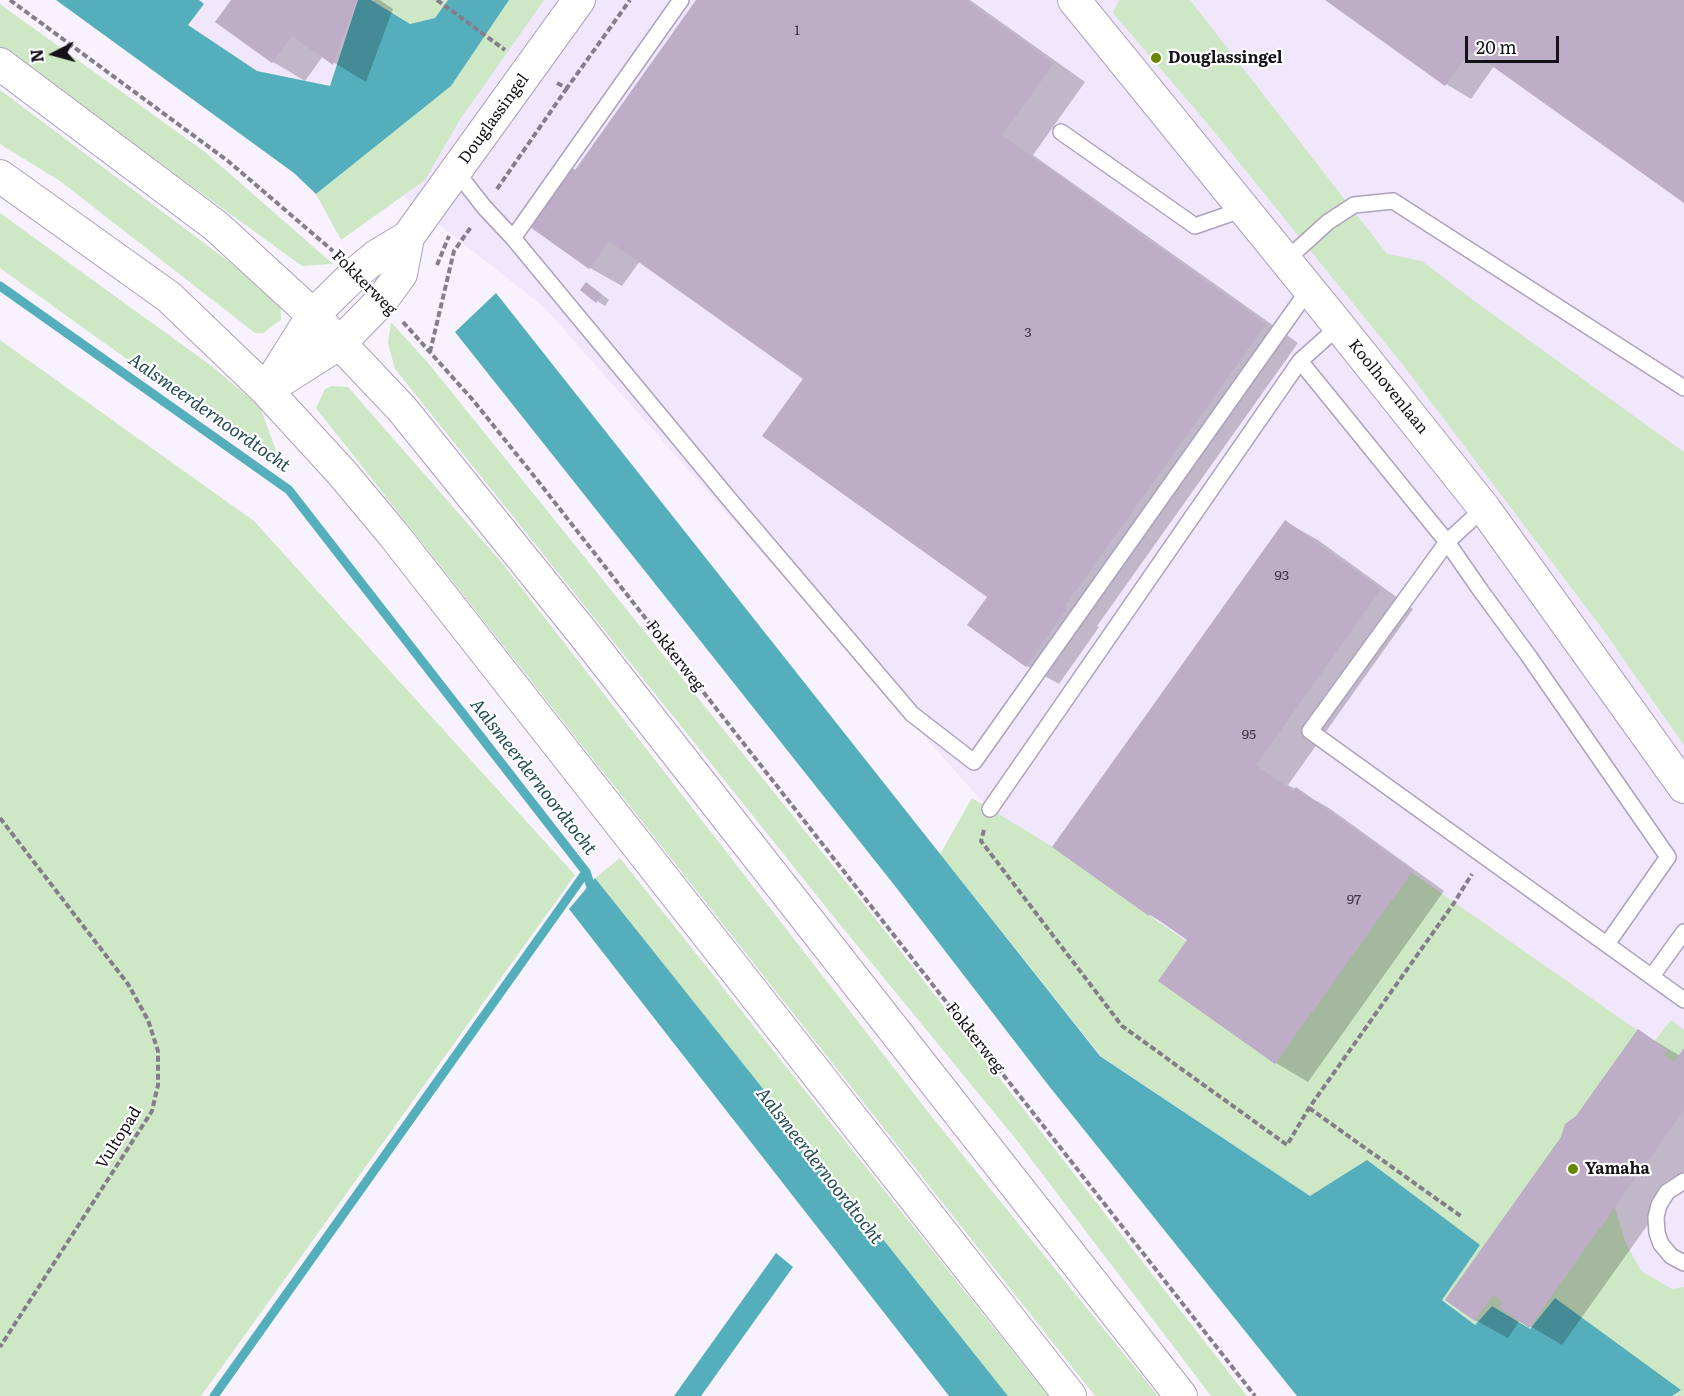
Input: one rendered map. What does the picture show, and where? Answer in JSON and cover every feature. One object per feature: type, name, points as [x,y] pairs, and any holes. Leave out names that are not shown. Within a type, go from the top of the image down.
[{"type":"street","name":"Douglassingel","points":[[266,390],[313,315],[356,273],[378,255],[408,237],[579,0]]},
{"type":"street","name":"Koolhovenlaan","points":[[1076,1],[1484,508],[1684,787]]},
{"type":"street","points":[[0,64],[216,226],[313,315],[381,386],[420,430],[582,632],[1181,1396]]},
{"type":"street","points":[[0,176],[169,297],[266,390],[342,473],[393,534],[1070,1396]]},
{"type":"street","name":"Douglassingel","points":[[266,390],[340,343],[382,300],[401,274],[408,237]]},
{"type":"lane","points":[[513,238],[681,0]]},
{"type":"lane","points":[[1061,132],[1194,226],[1244,209]]},
{"type":"lane","points":[[456,171],[912,714],[974,762],[1309,289]]},
{"type":"lane","points":[[1286,260],[1328,222],[1353,205],[1393,201],[1684,388]]},
{"type":"lane","points":[[990,809],[1300,361],[1339,326]]},
{"type":"lane","points":[[1300,361],[1448,542],[1480,591],[1528,655],[1668,857],[1607,944]]},
{"type":"lane","points":[[1484,508],[1448,542],[1310,731],[1684,1000]]},
{"type":"lane","points":[[1652,976],[1684,932]]},
{"type":"lane","points":[[1684,1181],[1668,1192],[1659,1205],[1656,1217],[1657,1233],[1661,1244],[1671,1256],[1684,1263]]},
{"type":"path","name":"Fokkerweg","points":[[10,0],[228,161],[356,273]]},
{"type":"path","points":[[437,1],[495,43]]},
{"type":"path","name":"Fokkerweg","points":[[382,300],[472,399],[534,476],[1255,1396]]},
{"type":"path","points":[[990,809],[981,841],[1122,1026],[1287,1145],[1309,1108],[1454,903],[1483,855]]},
{"type":"path","name":"Vultopad","points":[[0,818],[128,984],[148,1020],[158,1052],[158,1085],[152,1111],[0,1347]]},
{"type":"path","points":[[1309,1108],[1462,1217]]},
{"type":"shaded area","points":[[153,0],[1684,0],[1684,1396],[1641,1396],[1126,964],[544,307]]},
{"type":"green space","points":[[374,0],[448,0],[435,18],[410,24]]},
{"type":"green space","points":[[509,0],[544,0],[459,121],[425,180],[341,240],[316,194],[451,86]]},
{"type":"green space","points":[[1119,0],[1190,0],[1387,254],[1422,261],[1684,452],[1684,745],[1601,627],[1403,365],[1212,129],[1113,13]]},
{"type":"green space","points":[[0,4],[205,152],[333,264],[302,266],[0,47]]},
{"type":"green space","points":[[0,90],[280,300],[281,320],[263,333],[255,333],[60,181],[0,144]]},
{"type":"green space","points":[[0,213],[213,367],[260,407],[284,472],[0,268]]},
{"type":"green space","points":[[391,322],[429,364],[867,908],[1247,1396],[1211,1396],[1015,1138],[842,927],[395,369],[388,343]]},
{"type":"green space","points":[[0,340],[254,521],[575,875],[201,1396],[0,1396]]},
{"type":"green space","points":[[332,386],[348,387],[503,564],[932,1117],[1158,1396],[1095,1396],[316,408],[325,389]]},
{"type":"green space","points":[[972,798],[1053,847],[1187,942],[1411,872],[1654,1042],[1671,1020],[1684,1030],[1684,1098],[1613,1201],[1625,1241],[1641,1271],[1672,1289],[1684,1287],[1684,1396],[1672,1396],[1680,1390],[1555,1298],[1530,1330],[1492,1306],[1475,1325],[1310,1196],[1101,1056],[940,854]]},
{"type":"green space","points":[[620,858],[1048,1396],[1008,1396],[595,878]]},
{"type":"water","points":[[56,0],[199,0],[204,4],[188,25],[257,71],[330,86],[358,0],[371,0],[410,24],[435,18],[448,0],[509,0],[451,86],[316,194],[294,173]]},
{"type":"water","points":[[496,293],[1100,1056],[1310,1196],[1367,1160],[1480,1245],[1442,1300],[1475,1325],[1492,1306],[1530,1329],[1555,1298],[1681,1390],[1672,1396],[1297,1396],[1049,1086],[895,886],[455,332]]},
{"type":"water","points":[[595,878],[1008,1396],[949,1396],[569,909]]},
{"type":"water","points":[[776,1253],[793,1267],[701,1396],[674,1396]]},
{"type":"building","points":[[231,0],[357,0],[333,65],[292,36],[272,63],[215,22]]},
{"type":"building","points":[[696,0],[966,0],[1054,63],[1002,135],[1266,324],[1065,606],[1068,607],[1026,667],[967,625],[987,597],[762,436],[803,379],[609,241],[589,269],[530,227],[573,168],[575,170]]},
{"type":"building","points":[[1325,0],[1684,0],[1684,203],[1471,51],[1445,86]]},
{"type":"building","points":[[586,282],[602,295],[596,303],[580,290]]},
{"type":"building","points":[[1285,520],[1381,589],[1256,765],[1293,791],[1296,787],[1413,871],[1275,1064],[1158,981],[1187,940],[1052,847]]},
{"type":"building","points":[[1638,1029],[1667,1050],[1664,1055],[1674,1062],[1684,1048],[1684,1110],[1529,1328],[1499,1307],[1503,1302],[1493,1295],[1475,1321],[1445,1300],[1561,1137],[1565,1124],[1576,1116]]},
{"type":"waterway","name":"Aalsmeerdernoordtocht","points":[[0,286],[289,490],[586,872],[593,893]]},
{"type":"waterway","points":[[214,1396],[586,872]]},
{"type":"place","name":"Douglassingel","points":[[1156,58]]},
{"type":"place","name":"Yamaha","points":[[1573,1169]]}]
